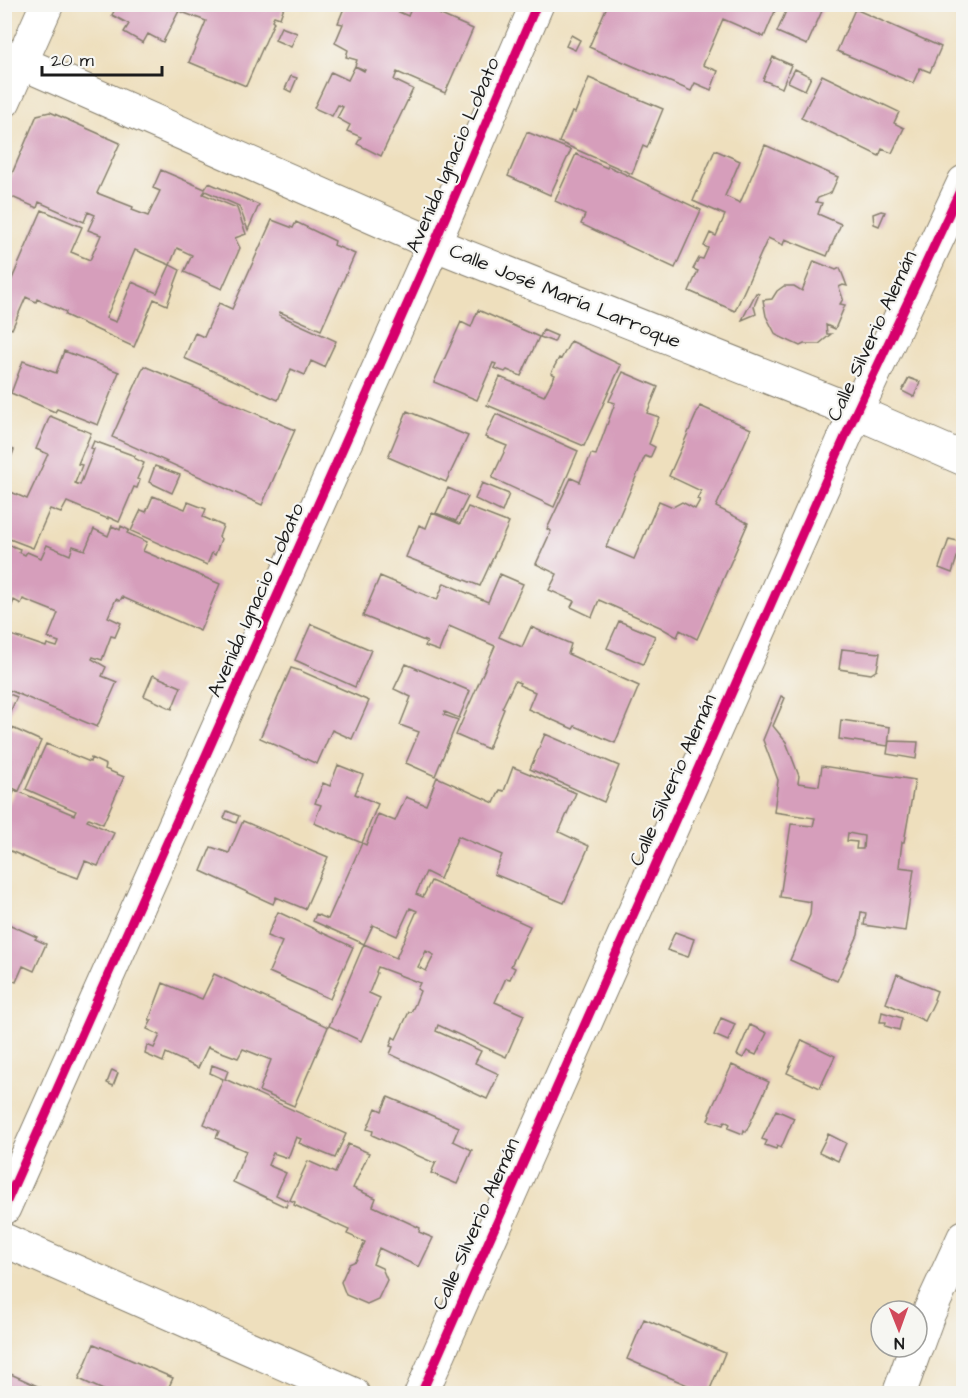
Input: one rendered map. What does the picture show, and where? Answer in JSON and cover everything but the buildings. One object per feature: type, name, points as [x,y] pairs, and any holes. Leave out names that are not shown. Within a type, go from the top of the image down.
[{"type":"street","points":[[4,101],[13,58],[47,4]]},
{"type":"street","name":"Avenida Ignacio Lobato","points":[[4,1208],[435,244],[537,4]]},
{"type":"street","name":"Calle José María Larroque","points":[[13,58],[435,244],[856,412],[963,459]]},
{"type":"street","name":"Calle Silverio Alemán","points":[[421,1394],[856,412],[963,182]]},
{"type":"street","points":[[929,1313],[963,1237]]},
{"type":"street","points":[[4,1240],[353,1394]]},
{"type":"street","points":[[899,1394],[912,1359]]},
{"type":"cycle path","points":[[4,1208],[434,244],[537,4]]},
{"type":"cycle path","points":[[421,1394],[856,412],[964,182]]}]
